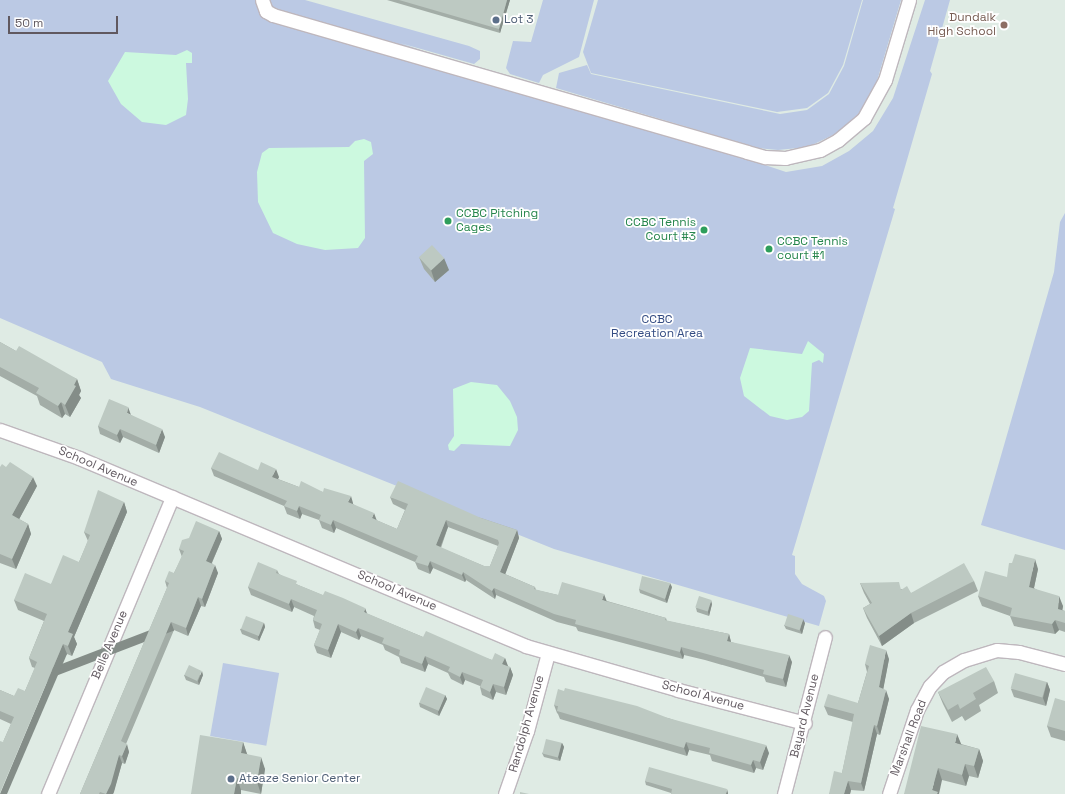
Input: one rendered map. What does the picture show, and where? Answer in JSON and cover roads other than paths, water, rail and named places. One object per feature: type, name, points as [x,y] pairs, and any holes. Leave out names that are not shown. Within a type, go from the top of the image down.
[{"type":"street","points":[[262,0],[266,11],[273,15],[747,152],[765,157],[785,158],[820,150],[838,140],[864,118],[885,80],[909,0]]},
{"type":"street","name":"School Avenue","points":[[0,430],[51,447],[548,653],[805,723]]},
{"type":"street","name":"Belle Avenue","points":[[48,794],[172,497]]},
{"type":"street","name":"Bayard Avenue","points":[[784,794],[805,723],[825,637]]},
{"type":"street","name":"Marshall Road","points":[[889,794],[917,710],[930,686],[943,672],[964,660],[997,650],[1019,652],[1065,664]]},
{"type":"street","name":"Randolph Avenue","points":[[505,794],[527,731],[548,653]]},
{"type":"place","name":"Lot 3","points":[[496,20]]},
{"type":"place","name":"Dundalk High School","points":[[1004,25]]},
{"type":"place","name":"CCBC Pitching Cages","points":[[448,221]]},
{"type":"place","name":"CCBC Tennis Court #3","points":[[704,230]]},
{"type":"place","name":"CCBC Tennis court #1","points":[[769,249]]},
{"type":"place","name":"Ateaze Senior Center","points":[[231,779]]},
{"type":"park label","name":"CCBC Recreation Area","points":[[657,327]]}]
